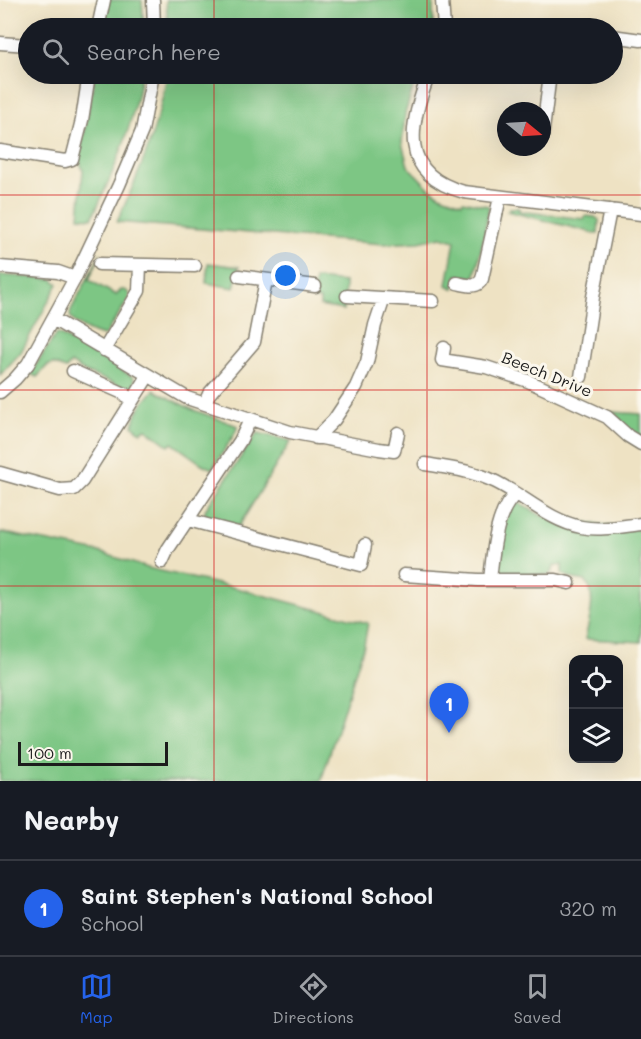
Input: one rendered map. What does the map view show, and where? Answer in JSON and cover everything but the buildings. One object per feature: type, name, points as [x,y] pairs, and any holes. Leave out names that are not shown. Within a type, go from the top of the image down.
[{"type":"street","points":[[100,18],[104,0]]},
{"type":"street","points":[[153,0],[154,18]]},
{"type":"street","points":[[442,0],[443,18]]},
{"type":"street","points":[[623,38],[641,40]]},
{"type":"street","points":[[0,43],[18,44]]},
{"type":"street","points":[[0,151],[65,161],[72,159],[82,120],[87,84]]},
{"type":"street","points":[[0,392],[28,364],[75,278],[142,131],[151,84]]},
{"type":"street","points":[[426,84],[415,117],[413,141],[419,162],[433,178],[452,189],[464,192],[641,214]]},
{"type":"street","points":[[546,102],[549,84]]},
{"type":"street","points":[[458,284],[472,286],[480,283],[482,279],[500,197]]},
{"type":"street","points":[[581,377],[593,297],[610,210]]},
{"type":"street","points":[[99,264],[195,266]]},
{"type":"street","points":[[104,350],[139,291],[140,265]]},
{"type":"street","points":[[0,267],[58,272],[75,278]]},
{"type":"street","points":[[239,276],[315,286]]},
{"type":"street","points":[[205,403],[209,394],[254,342],[266,280]]},
{"type":"street","points":[[347,296],[433,302]]},
{"type":"street","points":[[316,438],[334,420],[356,387],[367,362],[384,298]]},
{"type":"street","points":[[53,319],[187,398],[250,420],[316,438],[394,451],[398,433]]},
{"type":"street","name":"Beech Drive","points":[[444,348],[442,360],[486,367],[530,382],[607,417],[628,436],[641,444]]},
{"type":"street","points":[[73,371],[125,394],[131,401]]},
{"type":"street","points":[[0,473],[60,490],[74,489],[82,481],[148,375]]},
{"type":"street","points":[[162,562],[168,549],[240,441],[250,420]]},
{"type":"street","points":[[425,464],[485,477],[554,516],[580,527],[597,529],[641,524]]},
{"type":"street","points":[[490,580],[501,517],[506,505],[516,494]]},
{"type":"street","points":[[188,520],[361,565],[365,545]]},
{"type":"street","points":[[404,575],[490,580],[556,574],[569,583]]},
{"type":"green space","points":[[109,0],[142,0],[143,18],[105,18]]},
{"type":"green space","points":[[166,0],[433,0],[433,18],[167,18]]},
{"type":"green space","points":[[93,84],[139,84],[122,148],[92,218],[79,217],[83,170],[79,160]]},
{"type":"green space","points":[[165,84],[414,84],[405,114],[402,143],[408,166],[429,188],[442,196],[462,203],[463,201],[489,206],[475,275],[473,277],[457,275],[454,289],[447,285],[455,241],[441,237],[419,242],[383,244],[117,222],[147,150]]},
{"type":"green space","points":[[510,208],[584,219],[585,216],[595,217],[599,220],[598,234],[507,211]]},
{"type":"green space","points":[[101,253],[89,280],[116,295],[121,290],[129,293],[129,299],[104,336],[79,325],[70,315]]},
{"type":"green space","points":[[208,263],[239,267],[234,288],[206,283]]},
{"type":"green space","points":[[0,275],[52,279],[58,284],[21,352],[0,375]]},
{"type":"green space","points":[[315,279],[345,282],[344,310],[320,306],[320,300],[313,299]]},
{"type":"green space","points":[[57,333],[133,377],[135,382],[131,390],[85,372],[71,363],[66,369],[53,364],[47,366],[37,377],[30,374]]},
{"type":"green space","points":[[154,390],[191,409],[238,426],[212,469],[172,443],[169,446],[146,429],[141,432],[133,426],[138,411]]},
{"type":"green space","points":[[613,412],[641,414],[641,440],[637,438]]},
{"type":"green space","points":[[257,433],[291,441],[239,526],[205,516],[205,510]]},
{"type":"green space","points":[[517,503],[542,516],[641,530],[641,642],[585,639],[592,602],[589,587],[586,581],[562,574],[562,565],[554,565],[553,571],[548,575],[496,575],[502,529],[512,504]]},
{"type":"green space","points":[[0,532],[99,552],[148,568],[240,589],[368,623],[364,645],[321,781],[0,781]]},
{"type":"place","name":"Saint Stephen's National School","points":[[449,733]]}]
